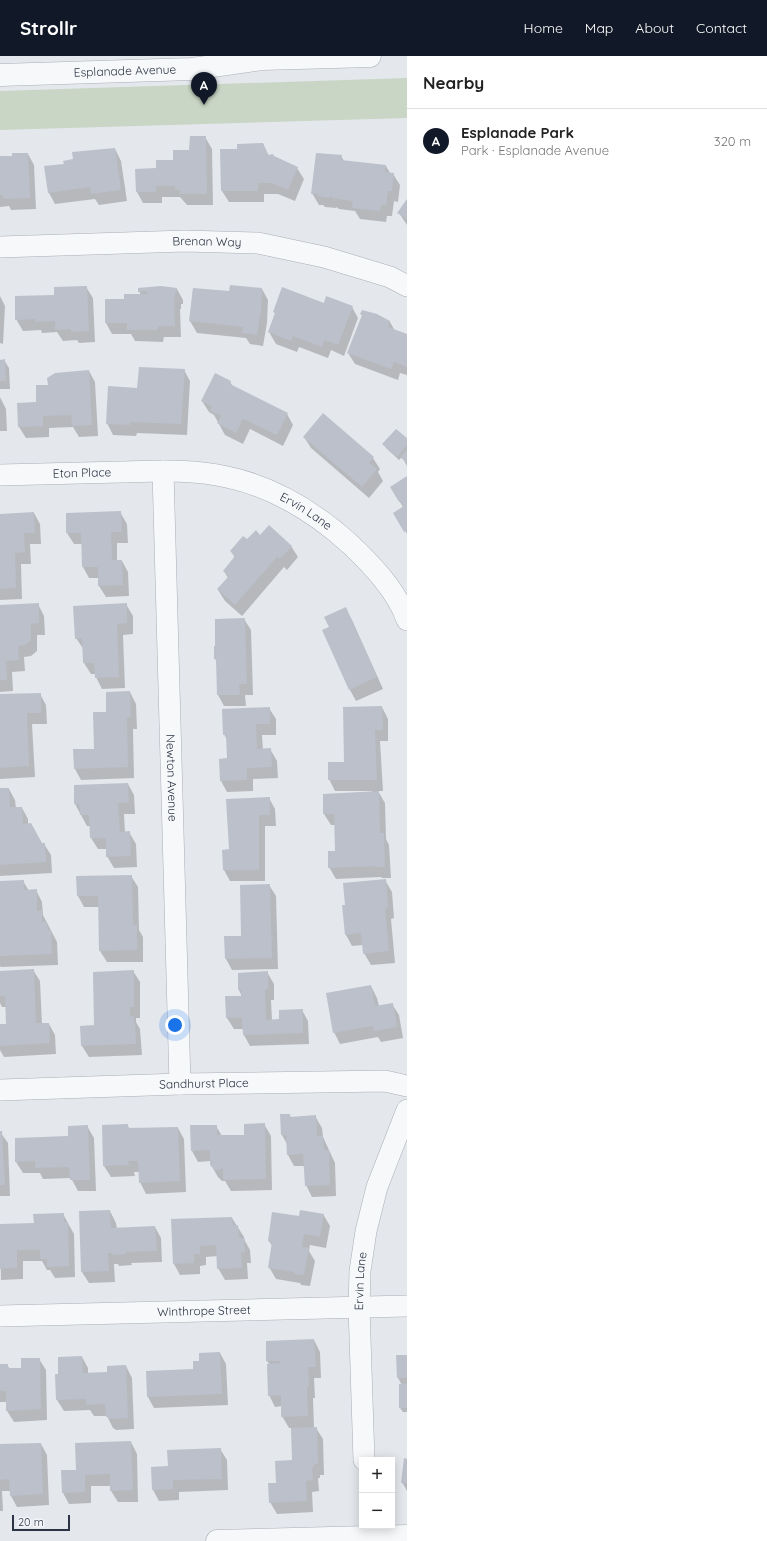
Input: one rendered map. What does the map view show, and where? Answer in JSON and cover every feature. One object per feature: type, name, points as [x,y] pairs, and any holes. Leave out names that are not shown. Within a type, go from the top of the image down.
[{"type":"street","name":"Esplanade Avenue","points":[[0,75],[192,70],[262,58],[370,56]]},
{"type":"street","name":"Brenan Way","points":[[0,247],[185,241],[258,243],[324,257],[390,277],[407,286]]},
{"type":"street","name":"Eton Place","points":[[0,475],[163,471]]},
{"type":"street","name":"Ervin Lane","points":[[163,471],[192,472],[228,477],[271,491],[306,510],[331,528],[385,580],[407,620]]},
{"type":"street","name":"Newton Avenue","points":[[163,471],[180,1084]]},
{"type":"street","name":"Sandhurst Place","points":[[0,1090],[180,1084],[385,1081],[407,1086]]},
{"type":"street","name":"Ervin Lane","points":[[364,1457],[359,1307],[360,1271],[366,1231],[377,1187],[407,1110]]},
{"type":"street","name":"Winthrope Street","points":[[0,1316],[407,1306]]},
{"type":"street","points":[[217,1541],[374,1535],[407,1536]]},
{"type":"green space","points":[[407,78],[407,118],[0,130],[0,91]]},
{"type":"building","points":[[190,136],[206,136],[207,194],[180,194],[180,190],[175,190],[175,186],[156,186],[156,192],[136,192],[135,169],[156,168],[156,160],[173,160],[173,150],[189,150]]},
{"type":"building","points":[[263,143],[268,155],[273,154],[274,156],[298,167],[288,190],[271,183],[258,183],[258,191],[221,191],[220,149],[237,149],[237,144]]},
{"type":"building","points":[[115,148],[121,190],[91,194],[90,187],[48,193],[44,166],[64,164],[63,161],[73,159],[72,152]]},
{"type":"building","points":[[12,153],[28,153],[30,198],[3,199],[3,195],[0,195],[0,156],[12,156]]},
{"type":"building","points":[[316,153],[342,155],[341,160],[386,165],[385,172],[394,173],[392,191],[388,191],[386,205],[381,205],[380,211],[352,208],[353,201],[332,198],[332,196],[330,196],[330,198],[317,196],[317,194],[311,194]]},
{"type":"building","points":[[407,199],[407,219],[397,213]]},
{"type":"building","points":[[230,285],[262,288],[261,311],[257,335],[242,333],[243,327],[189,321],[193,288],[229,291]]},
{"type":"building","points":[[87,286],[89,331],[71,332],[71,329],[55,330],[55,321],[35,322],[35,319],[15,320],[15,296],[54,295],[54,287]]},
{"type":"building","points":[[161,286],[177,288],[174,298],[175,326],[158,326],[157,330],[127,330],[127,323],[105,323],[105,299],[124,299],[124,294],[147,294],[147,291],[138,292],[138,288]]},
{"type":"building","points":[[282,287],[324,303],[326,296],[353,306],[338,345],[324,340],[322,347],[293,336],[291,341],[268,332]]},
{"type":"building","points":[[362,310],[377,314],[390,321],[388,327],[407,334],[407,367],[394,362],[391,369],[347,353],[362,315],[360,314]]},
{"type":"building","points":[[5,359],[6,381],[0,381],[0,360]]},
{"type":"building","points":[[139,367],[185,369],[181,424],[131,422],[130,425],[106,424],[108,386],[137,388]]},
{"type":"building","points":[[89,370],[92,425],[72,426],[71,415],[43,416],[43,426],[18,427],[17,403],[36,402],[36,385],[48,385],[47,378],[55,373]]},
{"type":"building","points":[[215,373],[231,381],[230,384],[288,413],[277,435],[243,419],[236,433],[217,423],[221,416],[210,411],[212,406],[201,401]]},
{"type":"building","points":[[323,413],[374,457],[369,463],[377,469],[362,487],[303,437]]},
{"type":"building","points":[[396,429],[407,438],[407,445],[397,457],[382,444]]},
{"type":"building","points":[[407,450],[407,463],[400,457]]},
{"type":"building","points":[[407,476],[407,530],[404,532],[393,513],[404,506],[401,501],[399,502],[390,487]]},
{"type":"building","points":[[121,511],[122,532],[111,532],[112,560],[122,560],[123,585],[98,586],[98,567],[82,567],[81,533],[66,533],[66,513]]},
{"type":"building","points":[[34,512],[35,533],[24,533],[25,552],[15,553],[16,588],[0,589],[0,514]]},
{"type":"building","points":[[269,525],[292,546],[280,559],[277,557],[235,605],[217,589],[229,576],[223,571],[235,556],[230,551],[243,536],[247,539],[256,530],[260,535]]},
{"type":"building","points":[[39,603],[39,623],[31,624],[31,640],[25,645],[18,646],[19,660],[6,661],[7,680],[0,680],[0,605]]},
{"type":"building","points":[[127,603],[127,623],[117,624],[119,677],[95,678],[94,663],[83,663],[82,638],[75,639],[73,606]]},
{"type":"building","points":[[346,607],[377,677],[349,690],[322,630],[329,627],[324,617]]},
{"type":"building","points":[[245,618],[247,684],[239,684],[240,695],[217,695],[216,659],[214,659],[215,619]]},
{"type":"building","points":[[130,691],[131,717],[127,718],[128,767],[74,769],[73,749],[94,749],[93,712],[106,712],[106,692]]},
{"type":"building","points":[[41,693],[41,713],[27,713],[29,766],[0,768],[0,694]]},
{"type":"building","points":[[382,706],[383,730],[375,730],[377,780],[328,780],[328,762],[344,762],[343,707]]},
{"type":"building","points":[[270,707],[270,724],[256,724],[257,749],[271,748],[272,767],[247,768],[247,780],[220,781],[219,759],[227,758],[226,734],[223,735],[222,709]]},
{"type":"building","points":[[128,783],[129,802],[118,803],[120,832],[130,831],[131,856],[106,857],[106,838],[90,838],[89,815],[80,815],[79,804],[74,804],[74,785]]},
{"type":"building","points":[[0,788],[9,788],[10,807],[22,807],[23,824],[31,823],[42,843],[45,843],[46,862],[0,865]]},
{"type":"building","points":[[379,791],[380,833],[384,833],[385,867],[328,868],[328,851],[335,851],[334,814],[323,814],[323,794]]},
{"type":"building","points":[[270,797],[270,815],[259,815],[259,870],[223,870],[222,850],[229,849],[226,799]]},
{"type":"building","points":[[132,875],[133,925],[137,925],[137,950],[99,951],[98,896],[77,896],[76,876]]},
{"type":"building","points":[[386,879],[388,907],[385,908],[389,951],[363,954],[361,933],[345,935],[342,905],[345,905],[343,883]]},
{"type":"building","points":[[24,880],[24,890],[37,889],[37,911],[42,910],[42,922],[47,922],[48,930],[51,930],[52,954],[0,956],[0,881]]},
{"type":"building","points":[[270,884],[272,958],[225,959],[224,936],[241,936],[240,885]]},
{"type":"building","points":[[34,969],[36,1023],[49,1023],[50,1043],[0,1046],[0,1024],[6,1024],[5,996],[0,996],[0,971]]},
{"type":"building","points":[[134,970],[134,1007],[130,1007],[130,1017],[134,1016],[136,1044],[81,1046],[80,1026],[94,1025],[93,972]]},
{"type":"building","points":[[268,971],[268,989],[265,989],[266,1020],[279,1019],[279,1010],[303,1009],[303,1033],[243,1035],[242,1018],[226,1018],[225,996],[241,996],[241,990],[238,990],[238,973]]},
{"type":"building","points":[[371,985],[375,1006],[393,1003],[397,1027],[374,1031],[373,1026],[333,1033],[326,993]]},
{"type":"building","points":[[280,1114],[290,1114],[290,1117],[316,1115],[317,1136],[323,1136],[324,1150],[329,1150],[330,1185],[305,1186],[303,1154],[287,1155],[286,1135],[281,1135]]},
{"type":"building","points":[[265,1123],[266,1179],[223,1180],[223,1167],[220,1170],[215,1170],[210,1165],[210,1150],[191,1151],[190,1125],[217,1125],[217,1135],[244,1135],[244,1124]]},
{"type":"building","points":[[128,1124],[128,1128],[178,1127],[180,1181],[139,1183],[138,1161],[128,1161],[129,1165],[103,1166],[102,1125]]},
{"type":"building","points":[[88,1125],[90,1180],[70,1180],[69,1167],[35,1168],[35,1161],[15,1162],[15,1138],[68,1136],[68,1126]]},
{"type":"building","points":[[0,1131],[2,1131],[5,1185],[0,1185]]},
{"type":"building","points":[[110,1210],[111,1228],[155,1226],[157,1251],[126,1252],[126,1254],[112,1255],[112,1253],[108,1253],[109,1271],[81,1272],[79,1211]]},
{"type":"building","points":[[300,1210],[324,1214],[320,1237],[304,1234],[302,1247],[309,1248],[304,1275],[268,1268],[272,1242],[268,1241],[272,1212],[299,1216]]},
{"type":"building","points":[[64,1213],[64,1222],[68,1222],[69,1266],[47,1267],[47,1259],[40,1259],[40,1250],[17,1250],[17,1268],[0,1269],[0,1224],[34,1223],[33,1214]]},
{"type":"building","points":[[232,1217],[233,1225],[238,1225],[239,1238],[244,1238],[245,1252],[241,1252],[242,1268],[217,1269],[216,1245],[200,1246],[200,1254],[194,1254],[194,1263],[173,1264],[171,1219]]},
{"type":"building","points":[[314,1339],[316,1367],[308,1367],[308,1416],[281,1417],[281,1395],[268,1396],[267,1364],[280,1363],[280,1361],[266,1361],[266,1341]]},
{"type":"building","points":[[220,1352],[222,1394],[147,1397],[146,1371],[193,1369],[193,1361],[199,1361],[199,1353]]},
{"type":"building","points":[[396,1355],[407,1355],[407,1378],[397,1378]]},
{"type":"building","points":[[82,1356],[83,1373],[107,1372],[107,1366],[126,1365],[128,1418],[109,1419],[109,1417],[106,1417],[105,1404],[86,1405],[86,1399],[56,1400],[55,1374],[58,1374],[58,1357]]},
{"type":"building","points":[[21,1358],[40,1358],[41,1409],[6,1411],[6,1391],[0,1391],[0,1364],[8,1364],[8,1368],[21,1368]]},
{"type":"building","points":[[407,1383],[407,1408],[399,1408],[399,1384]]},
{"type":"building","points":[[317,1427],[318,1464],[314,1464],[314,1467],[312,1467],[313,1480],[306,1481],[307,1501],[269,1503],[268,1483],[276,1483],[275,1461],[292,1460],[291,1428]]},
{"type":"building","points":[[131,1441],[133,1490],[110,1491],[110,1474],[85,1475],[85,1492],[62,1493],[61,1470],[76,1470],[75,1443]]},
{"type":"building","points":[[41,1443],[43,1494],[10,1496],[9,1479],[0,1480],[0,1444]]},
{"type":"building","points":[[221,1448],[222,1479],[173,1480],[173,1489],[152,1490],[151,1467],[168,1466],[167,1450]]},
{"type":"building","points":[[404,1458],[407,1459],[407,1483],[401,1483]]},
{"type":"place","name":"Esplanade Park","points":[[204,105]]}]
